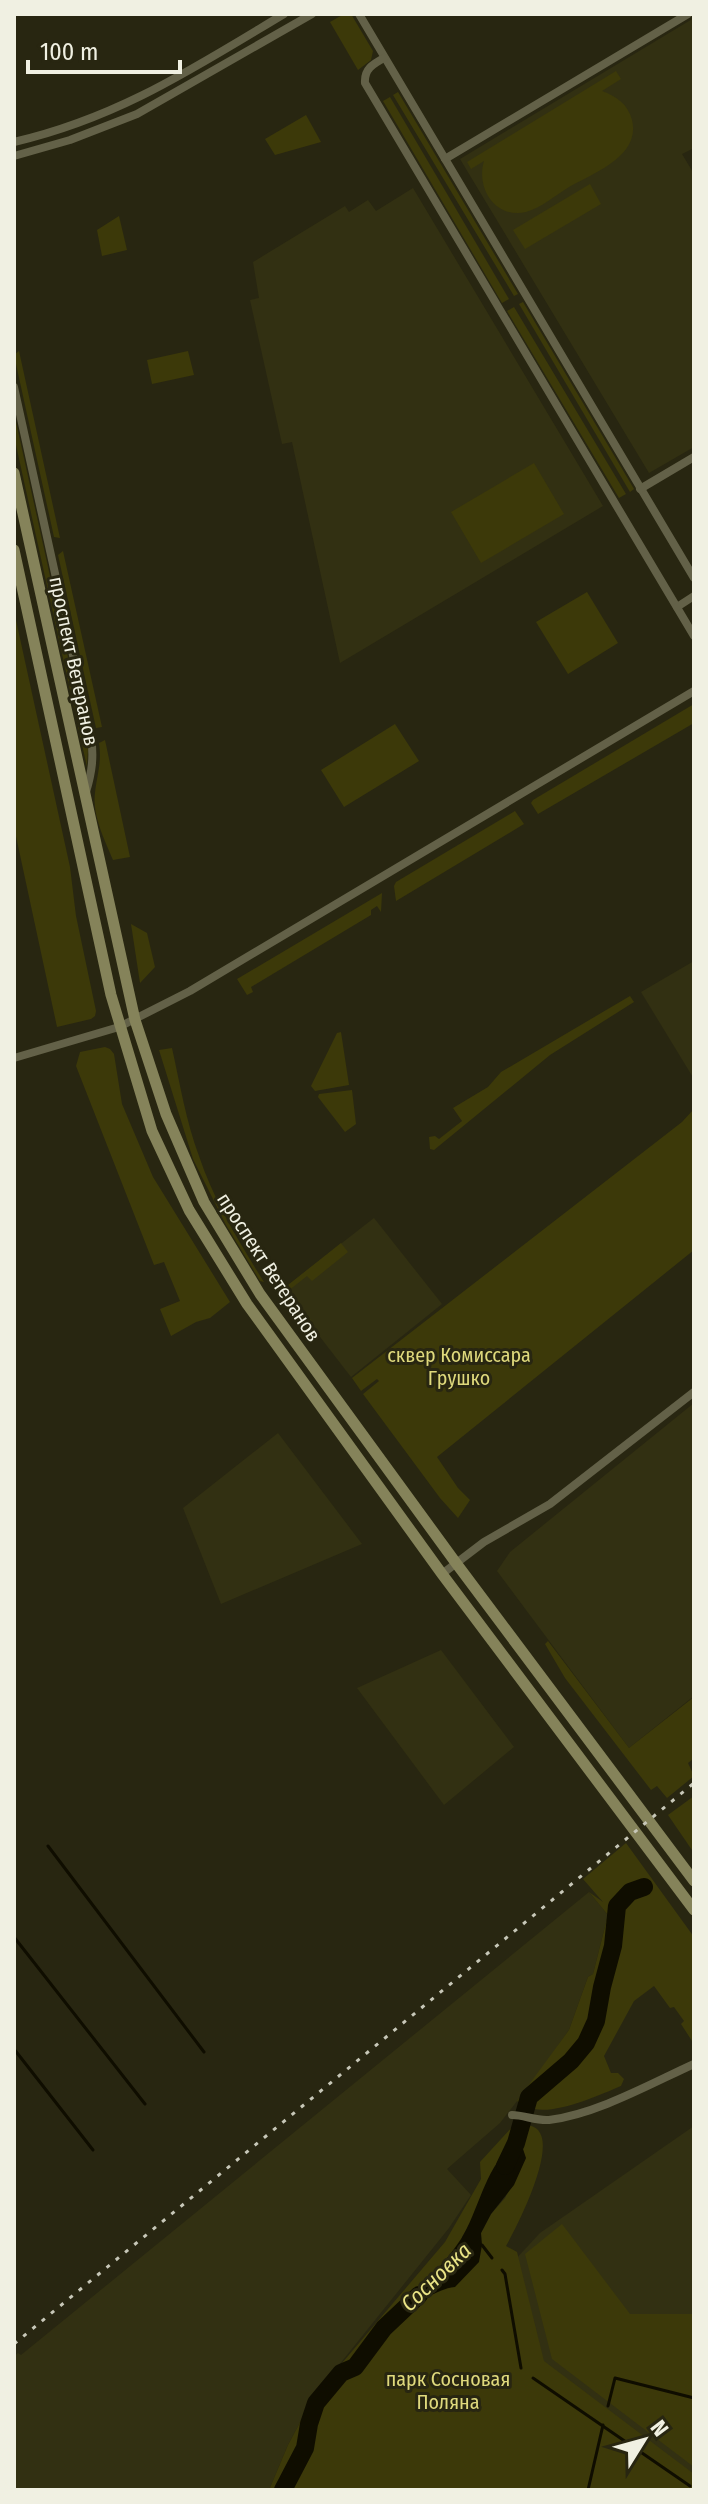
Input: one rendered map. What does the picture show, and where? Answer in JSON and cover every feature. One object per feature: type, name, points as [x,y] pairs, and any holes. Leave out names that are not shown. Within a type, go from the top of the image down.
[{"type":"main road","name":"проспект Ветеранов","points":[[14,473],[135,1020],[166,1114],[204,1202],[260,1294],[694,1881]]},
{"type":"main road","name":"проспект Ветеранов","points":[[14,550],[119,1027],[152,1131],[189,1210],[256,1317],[442,1574],[694,1910]]},
{"type":"street","points":[[14,142],[94,119],[132,102],[284,14]]},
{"type":"street","points":[[14,156],[70,140],[137,114],[312,14]]},
{"type":"street","points":[[359,14],[694,578]]},
{"type":"street","points":[[445,159],[688,14]]},
{"type":"street","points":[[384,58],[368,68],[365,83],[694,636]]},
{"type":"street","points":[[14,387],[94,753],[85,796]]},
{"type":"street","points":[[640,489],[694,457]]},
{"type":"street","points":[[677,607],[694,596]]},
{"type":"street","points":[[14,1058],[135,1020],[227,970],[694,691]]},
{"type":"street","points":[[442,1574],[484,1542],[550,1504],[694,1392]]},
{"type":"street","points":[[515,2115],[547,2120],[600,2105],[694,2064]]},
{"type":"shaded area","points":[[694,18],[694,148],[682,154],[694,174],[694,447],[649,473],[460,159]]},
{"type":"shaded area","points":[[413,188],[603,506],[340,663],[292,442],[282,444],[250,300],[259,298],[253,262],[345,206],[349,212],[368,200],[376,211]]},
{"type":"shaded area","points":[[694,961],[694,1079],[641,992]]},
{"type":"shaded area","points":[[374,1218],[442,1304],[351,1377],[283,1289]]},
{"type":"shaded area","points":[[694,1403],[694,1696],[629,1748],[497,1571],[510,1552]]},
{"type":"shaded area","points":[[278,1433],[362,1544],[221,1604],[183,1508]]},
{"type":"shaded area","points":[[441,1650],[514,1747],[444,1805],[357,1688]]},
{"type":"shaded area","points":[[589,1892],[608,1915],[593,1974],[588,1977],[569,2030],[500,2123],[447,2169],[471,2195],[449,2228],[314,2396],[269,2490],[14,2490],[14,2356],[18,2353],[21,2355]]},
{"type":"shaded area","points":[[694,2126],[694,2480],[533,2366],[514,2261],[540,2233]]},
{"type":"green space","points":[[344,14],[351,14],[373,51],[371,60],[358,70],[330,22]]},
{"type":"green space","points":[[616,71],[621,79],[602,91],[621,101],[630,114],[633,133],[623,153],[602,169],[532,210],[515,213],[497,206],[485,190],[484,161],[471,169],[467,162]]},
{"type":"green space","points":[[398,92],[518,294],[514,296],[393,95]]},
{"type":"green space","points":[[390,97],[509,299],[502,303],[383,101]]},
{"type":"green space","points":[[306,115],[321,142],[275,155],[265,139]]},
{"type":"green space","points":[[590,184],[601,204],[525,249],[513,230]]},
{"type":"green space","points":[[119,216],[127,250],[102,256],[97,230]]},
{"type":"green space","points":[[523,302],[634,489],[630,492],[519,304]]},
{"type":"green space","points":[[514,307],[626,494],[619,498],[507,311]]},
{"type":"green space","points":[[19,351],[60,538],[54,537],[14,355]]},
{"type":"green space","points":[[188,351],[194,375],[152,384],[147,360]]},
{"type":"green space","points":[[14,413],[88,748],[87,767],[14,436]]},
{"type":"green space","points":[[534,463],[564,514],[481,563],[451,512]]},
{"type":"green space","points":[[63,551],[102,727],[96,728],[58,555]]},
{"type":"green space","points":[[587,592],[618,643],[568,674],[536,622]]},
{"type":"green space","points":[[14,611],[70,867],[76,916],[96,1011],[91,1019],[57,1027],[14,827]]},
{"type":"green space","points":[[694,704],[694,723],[538,814],[531,803],[533,800]]},
{"type":"green space","points":[[395,724],[419,761],[344,807],[321,770]]},
{"type":"green space","points":[[105,740],[130,857],[113,860],[95,810],[99,743]]},
{"type":"green space","points":[[515,811],[524,824],[396,901],[396,882]]},
{"type":"green space","points":[[382,893],[381,912],[377,906],[371,910],[371,915],[251,987],[253,992],[247,995],[237,979]]},
{"type":"green space","points":[[131,924],[147,933],[155,967],[140,983]]},
{"type":"green space","points":[[630,996],[634,1002],[550,1055],[434,1150],[430,1149],[429,1137],[439,1139],[462,1121],[453,1108],[488,1087],[501,1072]]},
{"type":"green space","points":[[341,1032],[349,1085],[315,1091],[311,1086],[337,1033]]},
{"type":"green space","points":[[105,1047],[114,1054],[122,1104],[153,1177],[230,1302],[210,1318],[171,1336],[160,1309],[180,1301],[164,1262],[154,1265],[76,1066],[80,1052]]},
{"type":"green space","points":[[172,1048],[190,1129],[205,1173],[228,1221],[264,1282],[260,1281],[226,1225],[193,1159],[159,1050]]},
{"type":"green space","points":[[352,1090],[356,1124],[345,1132],[318,1097],[319,1094]]},
{"type":"green space","name":"сквер Комиссара Грушко","points":[[694,1109],[694,1250],[437,1457],[470,1500],[458,1518],[363,1394],[379,1381],[377,1379],[361,1391],[352,1378],[682,1122]]},
{"type":"green space","points":[[341,1243],[348,1252],[312,1281],[307,1276],[288,1291],[314,1324],[312,1326],[283,1289]]},
{"type":"green space","points":[[548,1641],[629,1748],[694,1697],[694,1758],[688,1763],[694,1776],[667,1798],[657,1786],[651,1790],[565,1678],[545,1644]]},
{"type":"green space","points":[[694,1796],[694,1853],[668,1815]]},
{"type":"green space","points":[[626,1843],[694,1937],[694,2044],[681,2024],[684,2021],[654,1986],[634,2001],[604,2056],[611,2073],[618,2073],[624,2079],[621,2086],[554,2109],[530,2108],[517,2101],[569,2030],[588,1977],[593,1974],[608,1915],[589,1892],[603,1902],[583,1879]]},
{"type":"green space","name":"парк Сосновая Поляна","points":[[518,2123],[536,2128],[543,2143],[532,2190],[506,2246],[517,2252],[544,2361],[694,2474],[694,2490],[269,2490],[314,2396],[445,2242],[481,2179],[480,2162]],"holes":[[[526,2158],[505,2198],[491,2214],[481,2233],[462,2237]]]},
{"type":"green space","points":[[562,2224],[630,2314],[694,2314],[694,2467],[552,2359],[525,2254]]},
{"type":"water","points":[[516,2143],[522,2146],[526,2158],[514,2185],[491,2214],[481,2233],[479,2262],[455,2287],[400,2310],[461,2239],[490,2174],[506,2151]]},
{"type":"waterway","points":[[48,1846],[204,2052]]},
{"type":"waterway","name":"Сосновка","points":[[505,2166],[516,2143],[529,2097],[571,2061],[586,2043],[596,2021],[613,1946],[617,1906],[630,1892],[644,1887]]},
{"type":"waterway","points":[[14,1937],[145,2104]]},
{"type":"waterway","points":[[14,2049],[93,2150]]},
{"type":"waterway","points":[[482,2245],[492,2258]]},
{"type":"waterway","points":[[502,2270],[521,2368]]},
{"type":"waterway","name":"Сосновка","points":[[283,2490],[305,2448],[316,2403],[341,2373],[355,2367],[384,2328],[419,2295]]},
{"type":"waterway","points":[[533,2378],[690,2486]]},
{"type":"waterway","points":[[608,2406],[615,2378],[694,2398]]},
{"type":"waterway","points":[[588,2490],[603,2425]]},
{"type":"railway","points":[[14,2344],[694,1783]]}]
